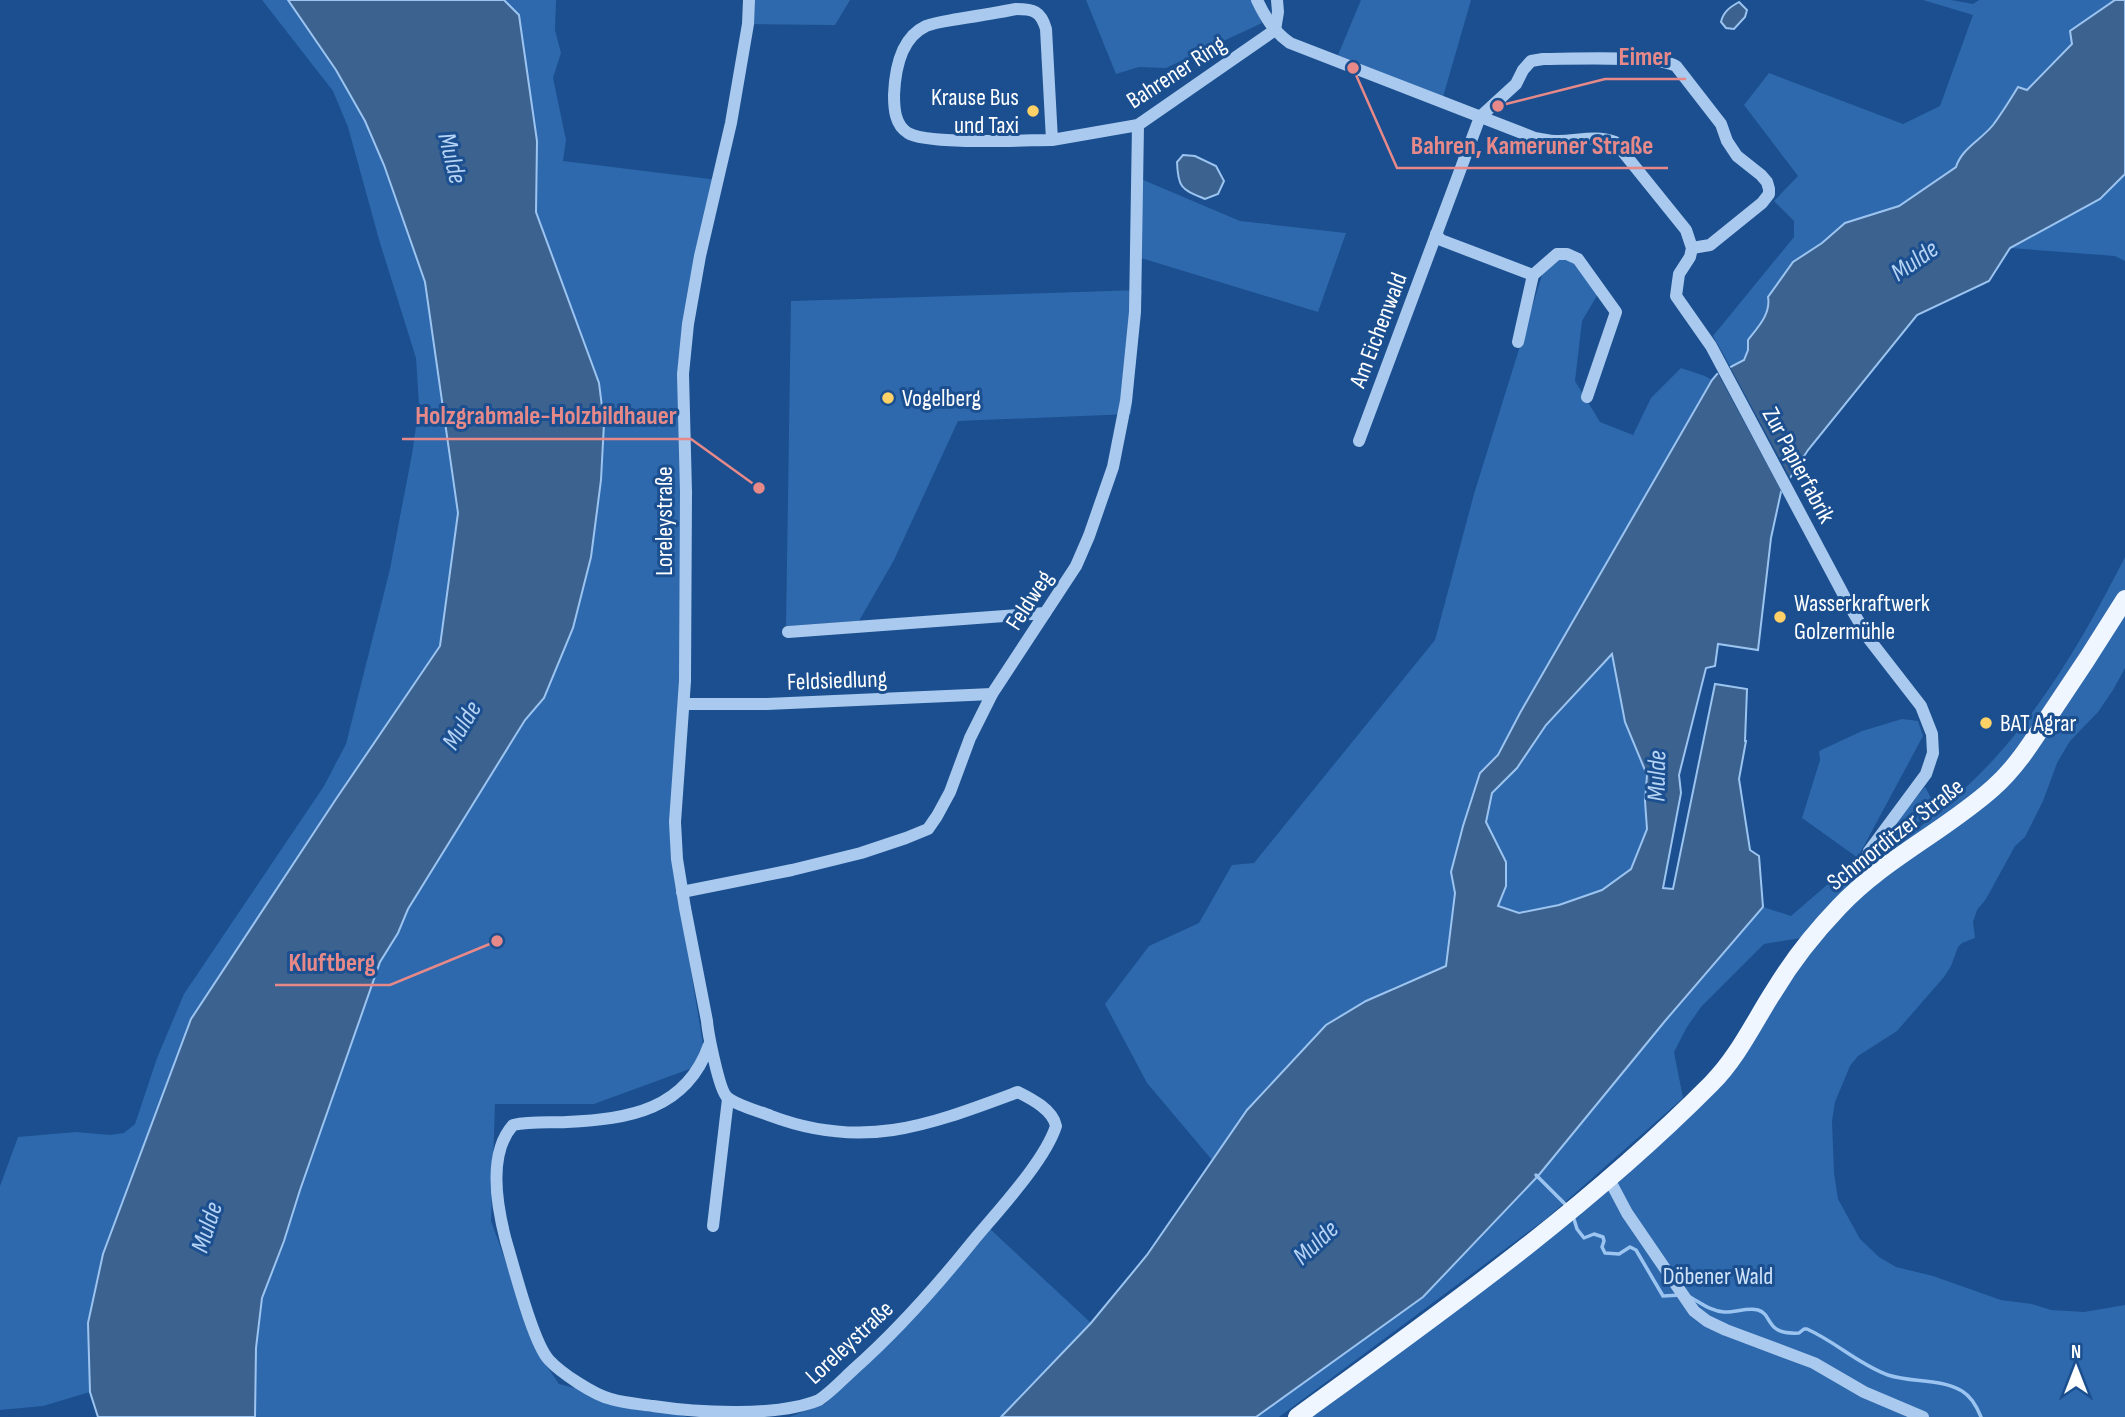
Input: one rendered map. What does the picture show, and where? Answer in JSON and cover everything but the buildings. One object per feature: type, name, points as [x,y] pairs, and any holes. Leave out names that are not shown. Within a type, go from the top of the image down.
[{"type":"main road","name":"Schmorditzer Straße","points":[[1297,1417],[1467,1292],[1578,1206],[1724,1070],[1787,971],[1828,918],[1858,888],[1972,805],[2006,776],[2086,663],[2125,599]]},
{"type":"street","name":"Loreleystraße","points":[[713,1226],[728,1099],[709,1045],[707,1021],[682,892],[675,822],[684,704],[685,348],[700,256],[731,122],[748,24],[749,0]]},
{"type":"street","points":[[1257,0],[1275,30],[1290,43],[1480,117],[1535,138],[1556,141],[1604,138],[1615,142],[1686,230],[1692,248],[1710,245],[1762,204],[1769,194],[1767,183],[1761,175],[1737,156],[1727,141],[1721,124],[1676,66],[1668,61],[1531,61],[1516,84],[1480,117]]},
{"type":"street","points":[[1275,30],[1277,0]]},
{"type":"street","name":"Bahrener Ring","points":[[1052,140],[1045,29],[1044,20],[1038,12],[1016,9],[933,24],[914,34],[897,64],[894,108],[899,124],[909,134],[923,138],[1052,140],[1138,125],[1275,30]]},
{"type":"street","name":"Am Eichenwald","points":[[1359,441],[1480,117]]},
{"type":"street","name":"Feldweg","points":[[682,892],[861,853],[928,828],[937,816],[992,694],[1076,566],[1114,467],[1122,427],[1135,312],[1138,125]]},
{"type":"street","points":[[1436,234],[1441,240],[1533,275]]},
{"type":"street","name":"Zur Papierfabrik","points":[[1692,248],[1690,257],[1679,274],[1676,296],[1711,346],[1850,607],[1869,639],[1921,706],[1931,734],[1933,753],[1926,774],[1869,851],[1866,865],[1874,876]]},
{"type":"street","points":[[1518,342],[1533,275],[1557,254],[1567,254],[1577,259],[1616,312],[1587,397]]},
{"type":"street","name":"Feldsiedlung","points":[[788,632],[1045,613]]},
{"type":"street","name":"Feldsiedlung","points":[[684,704],[767,704],[992,694]]},
{"type":"street","name":"Loreleystraße","points":[[709,1045],[704,1062],[694,1077],[681,1091],[656,1106],[626,1116],[597,1121],[513,1125],[506,1132],[498,1160],[496,1196],[499,1217],[537,1339],[547,1359],[566,1376],[608,1399],[698,1413],[737,1415],[797,1411],[819,1400],[876,1349],[931,1293],[1020,1183],[1040,1156],[1056,1126],[1052,1114],[1018,1092],[960,1114],[905,1129],[848,1133],[818,1130],[786,1122],[728,1099]]},
{"type":"street","points":[[1609,1179],[1627,1213],[1681,1295],[1694,1311],[1707,1321],[1814,1363],[1864,1392],[1923,1417]]},
{"type":"green space","points":[[262,0],[288,0],[336,70],[365,121],[384,165],[425,282],[458,512],[440,646],[336,799],[88,1323],[90,1392],[43,1406],[0,1410],[0,1186],[18,1137],[76,1132],[110,1135],[124,1133],[135,1124],[157,1058],[184,994],[324,786],[346,744],[390,569],[412,454],[419,405],[416,358],[348,127],[333,91]]},
{"type":"green space","points":[[504,0],[556,0],[555,30],[561,53],[553,78],[566,140],[563,161],[718,180],[682,365],[687,706],[676,880],[706,1063],[594,1104],[495,1104],[491,1221],[540,1356],[559,1384],[688,1417],[255,1417],[256,1348],[262,1298],[380,962],[398,933],[408,909],[525,720],[544,698],[591,557],[601,480],[604,423],[599,383],[536,212],[537,141],[519,15]]},
{"type":"green space","points":[[749,0],[850,0],[835,25],[748,24]]},
{"type":"green space","points":[[1086,0],[1252,0],[1262,23],[1166,68],[1139,67],[1116,74]]},
{"type":"green space","points":[[1361,0],[1471,0],[1443,97],[1338,55]]},
{"type":"green space","points":[[1923,0],[1951,0],[1973,4],[1979,0],[2115,0],[2070,31],[2072,44],[2027,90],[2018,87],[1993,125],[1967,149],[1956,167],[1899,206],[1845,223],[1822,243],[1793,262],[1762,322],[1748,340],[1744,361],[1731,368],[1713,336],[1794,237],[1794,221],[1774,201],[1798,176],[1744,105],[1769,73],[1903,124],[1940,106],[1973,15]]},
{"type":"green space","points":[[2125,174],[2125,261],[2115,256],[2010,248],[2100,199]]},
{"type":"green space","points":[[1141,179],[1240,221],[1346,233],[1318,312],[1141,258]]},
{"type":"green space","points":[[1566,258],[1577,265],[1598,294],[1582,321],[1575,381],[1600,422],[1633,435],[1651,398],[1681,368],[1712,380],[1498,755],[1480,773],[1451,872],[1455,893],[1446,966],[1392,988],[1287,1068],[1212,1160],[1147,1083],[1105,1004],[1149,946],[1199,923],[1232,865],[1254,863],[1435,640],[1474,494],[1543,272],[1556,261]]},
{"type":"green space","points":[[1142,290],[1131,414],[958,421],[894,560],[859,621],[786,626],[791,301]]},
{"type":"green space","points":[[2125,557],[2125,594],[2091,651],[2000,772],[1875,868],[1872,863],[1951,801],[2014,736],[2050,688]]},
{"type":"green space","name":"Döbener Wald","points":[[2125,609],[2125,668],[2098,712],[2070,741],[2057,763],[2043,801],[2025,837],[2015,846],[1986,899],[1977,910],[1973,922],[1975,938],[1958,947],[1944,977],[1897,1031],[1858,1056],[1850,1066],[1835,1102],[1832,1121],[1838,1199],[1860,1239],[1879,1257],[1896,1267],[1933,1276],[2001,1300],[2032,1304],[2051,1310],[2084,1312],[2125,1305],[2125,1417],[1307,1417],[1679,1122],[1845,907],[1976,810]]},
{"type":"green space","points":[[1612,654],[1625,722],[1647,775],[1647,829],[1631,869],[1602,890],[1559,905],[1519,913],[1498,906],[1506,886],[1486,822],[1492,793],[1517,768],[1546,725]]},
{"type":"green space","points":[[1902,719],[1918,721],[1923,736],[1858,858],[1802,818],[1820,760],[1819,751],[1862,731]]},
{"type":"green space","points":[[1925,787],[1936,807],[1899,839],[1891,828]]},
{"type":"green space","points":[[1858,858],[1857,881],[1806,937],[1764,944],[1701,1007],[1674,1052],[1683,1098],[1547,1218],[1279,1417],[1256,1417],[1423,1297],[1538,1176],[1763,907],[1791,916]]},
{"type":"green space","points":[[990,1229],[1091,1323],[1001,1417],[789,1417],[825,1404]]},
{"type":"water","name":"Mulde","points":[[288,0],[504,0],[519,15],[537,141],[536,212],[599,383],[604,423],[601,480],[591,557],[573,628],[544,698],[525,720],[408,909],[398,933],[380,962],[262,1298],[256,1348],[255,1417],[98,1417],[90,1392],[88,1323],[103,1254],[191,1019],[440,646],[458,513],[425,282],[384,165],[365,121],[336,70]]},
{"type":"water","name":"Mulde","points":[[2115,0],[2125,0],[2125,174],[2100,199],[2010,248],[1989,281],[1917,315],[1808,450],[1781,492],[1771,538],[1758,650],[1718,644],[1715,666],[1706,668],[1679,775],[1681,793],[1663,888],[1673,889],[1715,684],[1747,689],[1746,741],[1739,779],[1750,850],[1759,856],[1763,907],[1538,1176],[1423,1297],[1256,1417],[1001,1417],[1091,1323],[1147,1255],[1247,1110],[1326,1025],[1366,1001],[1446,966],[1455,893],[1451,872],[1480,773],[1498,755],[1712,380],[1717,374],[1744,360],[1748,340],[1766,315],[1768,297],[1793,262],[1822,243],[1845,223],[1899,206],[1956,167],[1967,149],[1993,125],[2018,87],[2027,90],[2072,44],[2070,31]],"holes":[[[1612,654],[1625,722],[1647,775],[1647,829],[1631,869],[1602,890],[1559,905],[1519,913],[1498,906],[1506,886],[1506,862],[1486,822],[1492,793],[1517,768],[1546,725]]]},
{"type":"water","points":[[1739,2],[1747,10],[1745,17],[1734,29],[1726,28],[1721,22],[1723,15]]},
{"type":"water","points":[[1183,155],[1195,156],[1216,166],[1224,181],[1218,194],[1205,199],[1183,187],[1177,162]]},
{"type":"pier","points":[[1729,365],[1792,481],[1784,496],[1716,370]]},
{"type":"waterway","points":[[1536,1175],[1568,1207]]},
{"type":"waterway","points":[[1573,1216],[1577,1229],[1584,1238],[1594,1234],[1603,1237],[1602,1247],[1605,1253],[1619,1254],[1630,1247],[1636,1250],[1663,1296],[1681,1295]]},
{"type":"waterway","points":[[1688,1296],[1719,1311],[1758,1310],[1780,1331],[1799,1333],[1807,1329],[1888,1375],[1953,1387],[1969,1396],[1981,1417]]},
{"type":"place","name":"Bahren, Kameruner Straße","points":[[1353,68]]},
{"type":"place","name":"Eimer","points":[[1498,106]]},
{"type":"place","name":"Krause Bus und Taxi","points":[[1033,111]]},
{"type":"place","name":"Vogelberg","points":[[888,398]]},
{"type":"place","name":"Holzgrabmale-Holzbildhauer","points":[[759,488]]},
{"type":"place","name":"Wasserkraftwerk Golzermühle","points":[[1780,617]]},
{"type":"place","name":"BAT Agrar","points":[[1986,723]]},
{"type":"place","name":"Kluftberg","points":[[497,941]]}]
